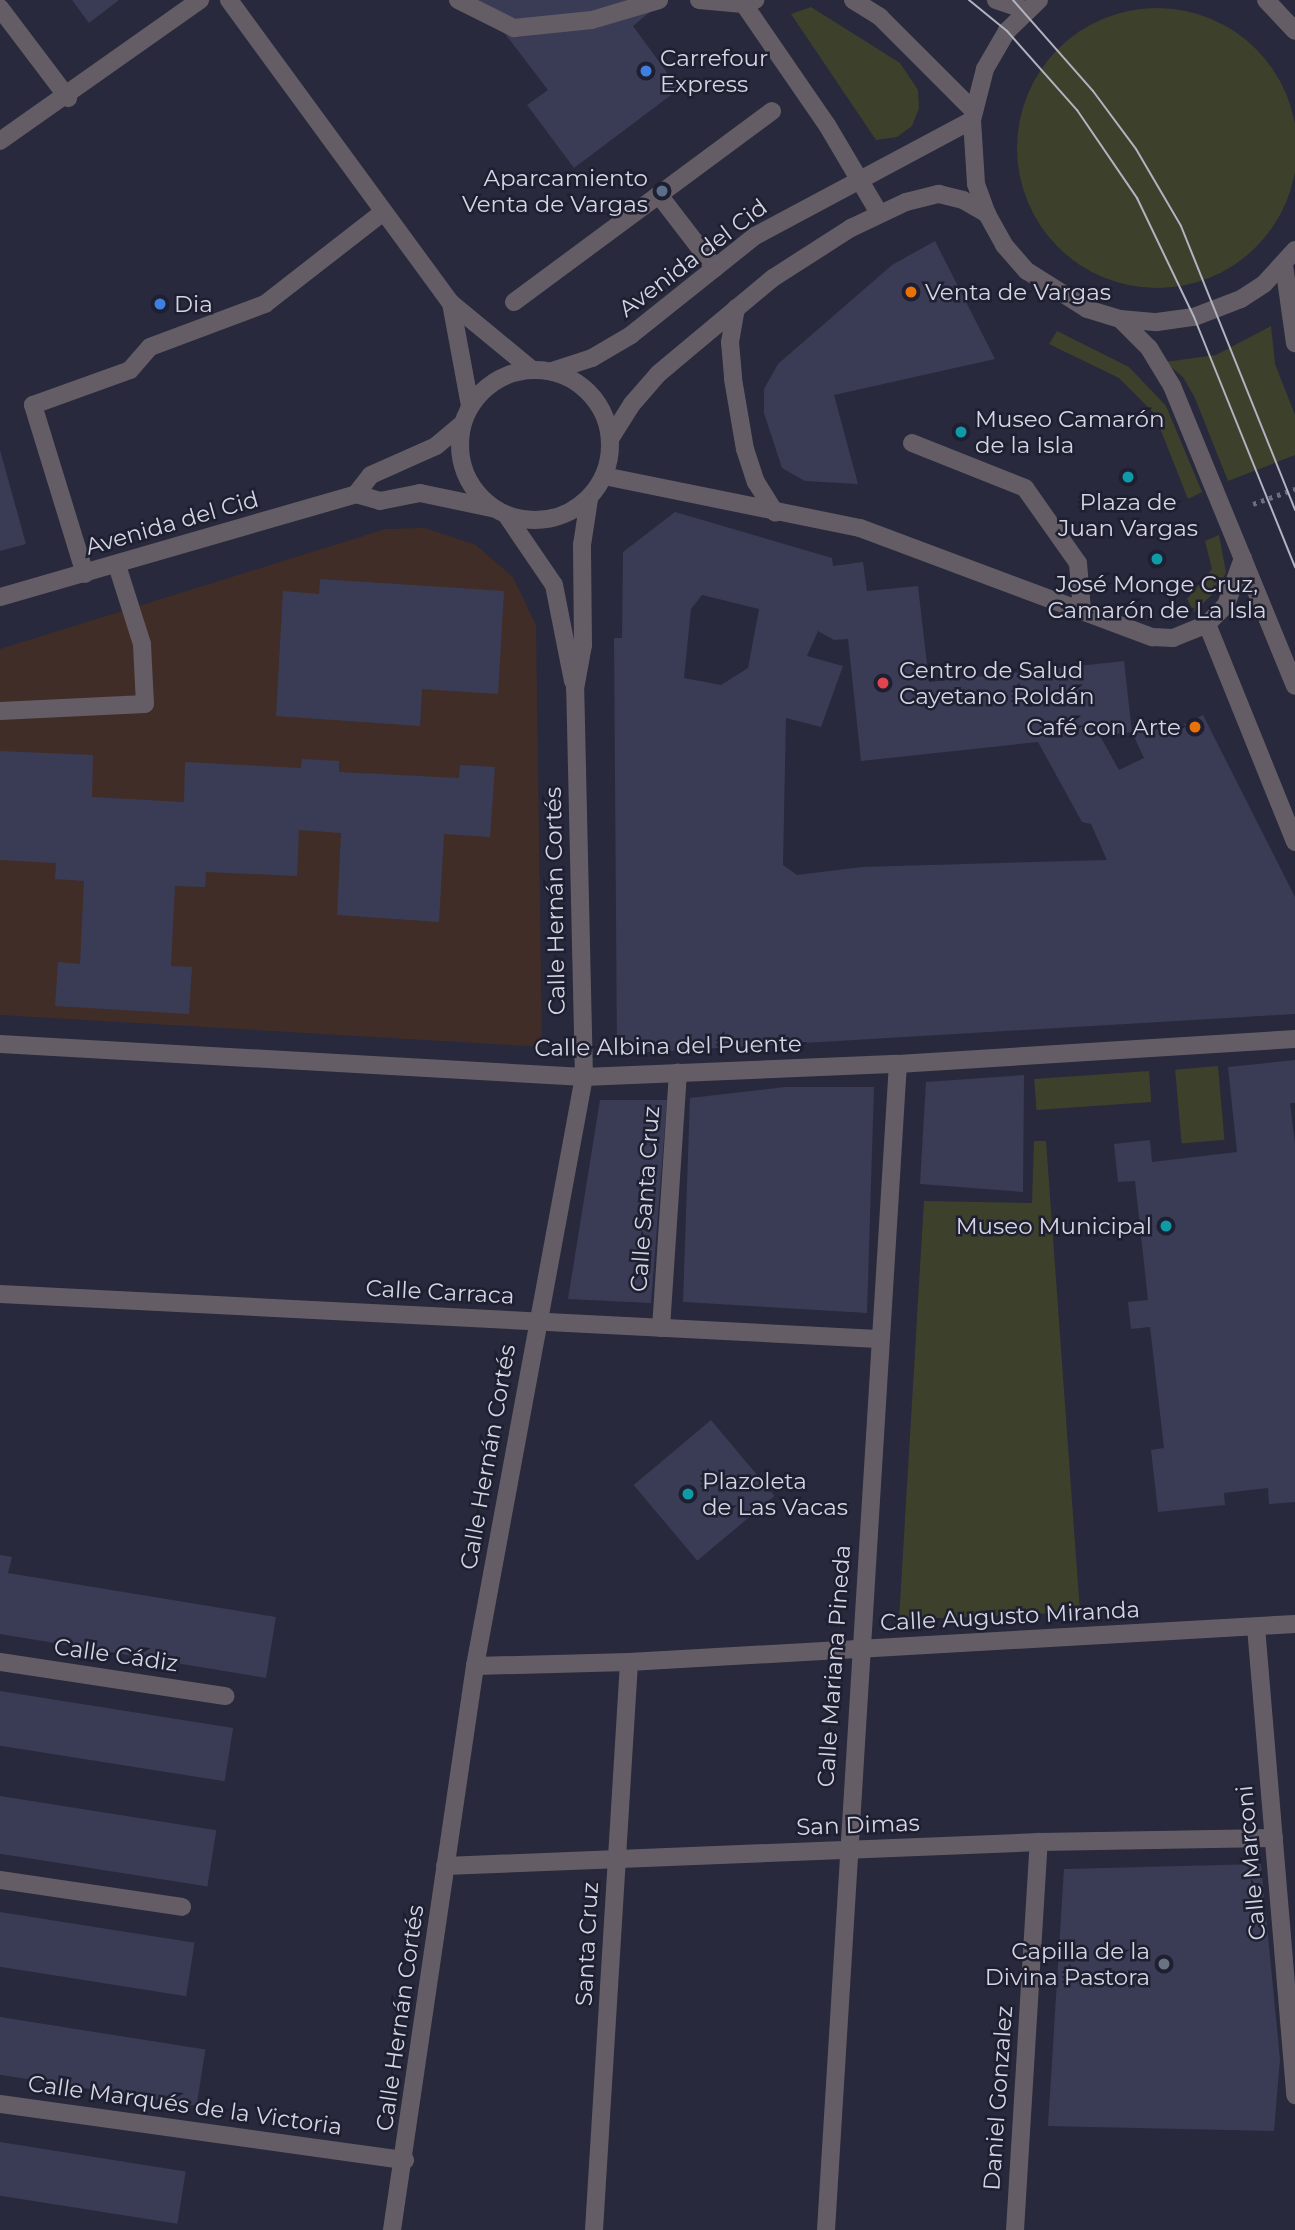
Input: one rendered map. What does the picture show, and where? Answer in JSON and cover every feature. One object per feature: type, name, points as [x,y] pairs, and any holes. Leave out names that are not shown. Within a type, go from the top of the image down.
[{"type":"street","points":[[0,141],[68,97],[200,0]]},
{"type":"street","points":[[229,0],[382,213],[451,303],[531,369]]},
{"type":"street","points":[[458,0],[514,28],[592,20],[659,0]]},
{"type":"street","points":[[699,0],[746,1],[879,213]]},
{"type":"street","points":[[853,0],[880,17],[973,115]]},
{"type":"street","points":[[996,0],[1032,5],[985,69],[973,115],[976,184],[987,214],[1004,245],[1027,271],[1055,293],[1120,319],[1157,322],[1217,310],[1241,299],[1284,265],[1295,250]]},
{"type":"street","points":[[1266,0],[1295,31]]},
{"type":"street","points":[[0,8],[68,97]]},
{"type":"street","points":[[514,302],[772,111]]},
{"type":"street","name":"Avenida del Cid","points":[[552,371],[592,358],[631,335],[755,236],[973,115]]},
{"type":"street","points":[[575,689],[583,645],[582,545],[589,499],[604,476],[610,439],[632,404],[658,374],[773,278],[879,213],[939,194],[963,200],[987,214]]},
{"type":"street","points":[[659,195],[715,268]]},
{"type":"street","points":[[85,574],[33,405],[130,370],[150,347],[265,304],[382,213]]},
{"type":"street","points":[[1284,265],[1295,344]]},
{"type":"street","points":[[451,303],[470,406]]},
{"type":"street","points":[[736,308],[732,367],[745,449],[756,482],[775,513]]},
{"type":"street","points":[[1120,319],[1149,348],[1172,386],[1295,686]]},
{"type":"street","points":[[575,689],[554,585],[500,512],[475,491],[463,470],[459,447],[463,423],[481,388],[497,378],[531,369],[552,371],[574,380],[592,395],[604,416],[610,439]]},
{"type":"street","name":"Avenida del Cid","points":[[356,494],[371,475],[436,446],[463,423]]},
{"type":"street","points":[[912,443],[1025,488],[1078,564],[1082,611]]},
{"type":"street","points":[[604,476],[775,513],[860,528],[1152,637],[1173,638],[1207,624],[1226,605],[1243,558]]},
{"type":"street","name":"Avenida del Cid","points":[[0,597],[356,494],[380,501],[420,493],[500,512]]},
{"type":"street","points":[[500,512],[528,521],[551,519],[589,499]]},
{"type":"street","points":[[0,711],[145,704],[142,644],[117,565]]},
{"type":"street","points":[[1207,624],[1295,842]]},
{"type":"street","name":"Calle Hernán Cortés","points":[[392,2230],[405,2160],[475,1666],[584,1077],[575,689]]},
{"type":"street","name":"Calle Albina del Puente","points":[[0,1044],[584,1077],[898,1064],[1295,1039]]},
{"type":"street","name":"Calle Mariana Pineda","points":[[826,2230],[878,1339],[898,1064]]},
{"type":"street","name":"Calle Santa Cruz","points":[[661,1328],[678,1073]]},
{"type":"street","name":"Calle Carraca","points":[[0,1294],[878,1339]]},
{"type":"street","name":"Calle Augusto Miranda","points":[[475,1666],[629,1662],[1295,1624]]},
{"type":"street","name":"Calle Marconi","points":[[1256,1627],[1295,2095]]},
{"type":"street","name":"Calle Cádiz","points":[[0,1662],[225,1696]]},
{"type":"street","name":"Santa Cruz","points":[[594,2230],[629,1662]]},
{"type":"street","name":"San Dimas","points":[[445,1866],[1039,1842],[1274,1838]]},
{"type":"street","name":"Daniel Gonzalez","points":[[1014,2230],[1039,1842]]},
{"type":"street","points":[[0,1880],[182,1907]]},
{"type":"street","name":"Calle Marqués de la Victoria","points":[[0,2104],[405,2160]]},
{"type":"path","points":[[1226,514],[1295,489]]},
{"type":"shaded area","points":[[425,528],[476,545],[513,577],[536,625],[542,1047],[0,1015],[0,649],[386,529]]},
{"type":"green space","points":[[811,7],[900,63],[918,90],[919,108],[912,126],[897,137],[876,140],[791,14]]},
{"type":"green space","points":[[1143,8],[1171,8],[1211,18],[1223,24],[1246,39],[1266,59],[1287,94],[1295,121],[1295,175],[1287,202],[1266,237],[1246,257],[1223,272],[1198,282],[1171,288],[1143,288],[1103,278],[1091,272],[1068,257],[1048,237],[1033,214],[1023,189],[1017,162],[1017,134],[1027,94],[1033,82],[1048,59],[1068,39],[1091,24],[1116,14]]},
{"type":"green space","points":[[1271,326],[1275,364],[1295,415],[1295,455],[1228,481],[1195,398],[1183,377],[1165,362],[1216,355]]},
{"type":"green space","points":[[1057,331],[1129,367],[1166,406],[1202,492],[1188,499],[1154,413],[1119,378],[1049,344]]},
{"type":"green space","points":[[1219,535],[1226,572],[1219,588],[1194,612],[1187,599],[1212,569],[1205,541]]},
{"type":"green space","points":[[1218,1066],[1224,1140],[1182,1143],[1175,1070]]},
{"type":"green space","points":[[1149,1071],[1151,1102],[1036,1110],[1034,1079]]},
{"type":"green space","points":[[1034,1141],[1046,1141],[1080,1612],[899,1620],[924,1201],[1032,1203]]},
{"type":"building","points":[[72,0],[119,0],[89,23]]},
{"type":"building","points":[[479,0],[650,0],[656,7],[633,26],[679,89],[574,168],[527,105],[548,90]]},
{"type":"building","points":[[935,241],[995,359],[834,395],[858,484],[805,481],[782,468],[764,413],[764,389],[778,364],[892,265]]},
{"type":"building","points":[[0,450],[26,544],[0,551]]},
{"type":"building","points":[[675,512],[832,558],[833,566],[863,562],[867,591],[918,586],[929,682],[1124,661],[1132,732],[1179,727],[1203,715],[1295,897],[1295,1014],[617,1054],[614,638],[622,638],[623,552]],"holes":[[[702,595],[759,609],[748,668],[721,685],[684,678],[691,609]],[[818,631],[834,640],[848,639],[861,761],[1038,742],[1082,822],[1091,824],[1107,860],[862,867],[797,875],[783,865],[786,718],[821,727],[843,666],[807,656]],[[1132,732],[1144,758],[1119,770],[1100,736]]]},
{"type":"building","points":[[320,579],[504,591],[498,694],[422,689],[420,726],[276,716],[283,591],[319,594]]},
{"type":"building","points":[[0,751],[93,755],[92,797],[184,802],[185,762],[301,768],[302,759],[339,761],[339,772],[459,778],[460,765],[495,767],[490,837],[444,834],[439,922],[337,915],[341,833],[299,830],[297,876],[206,872],[205,887],[175,886],[171,966],[192,967],[189,1014],[55,1006],[58,962],[80,964],[84,881],[55,879],[56,863],[0,860]]},
{"type":"building","points":[[1295,1060],[1295,1103],[1290,1103],[1295,1144],[1295,1502],[1269,1504],[1268,1488],[1224,1493],[1225,1505],[1158,1512],[1151,1450],[1164,1448],[1150,1327],[1131,1329],[1128,1302],[1148,1300],[1135,1181],[1118,1182],[1114,1144],[1150,1140],[1152,1162],[1237,1152],[1228,1067]]},
{"type":"building","points":[[1024,1075],[1023,1192],[920,1184],[926,1082]]},
{"type":"building","points":[[785,1087],[874,1087],[867,1313],[683,1302],[690,1098]]},
{"type":"building","points":[[600,1100],[667,1100],[651,1303],[568,1299]]},
{"type":"building","points":[[711,1420],[775,1496],[697,1561],[634,1485]]},
{"type":"building","points":[[0,1555],[12,1557],[8,1573],[276,1617],[266,1678],[0,1634]]},
{"type":"building","points":[[0,1691],[233,1728],[225,1781],[0,1746]]},
{"type":"building","points":[[0,1796],[216,1830],[207,1887],[0,1854]]},
{"type":"building","name":"Capilla de la Divina Pastora","points":[[1261,1864],[1280,2059],[1274,2131],[1048,2126],[1064,1869]]},
{"type":"building","points":[[0,1912],[195,1943],[186,1996],[0,1967]]},
{"type":"building","points":[[0,2017],[205,2050],[197,2106],[0,2075]]},
{"type":"building","points":[[0,2142],[186,2171],[177,2224],[0,2196]]},
{"type":"tram line","points":[[969,0],[1007,31],[1077,110],[1137,198],[1194,317],[1295,567]]},
{"type":"tram line","points":[[1013,0],[1093,91],[1136,149],[1181,226],[1295,510]]},
{"type":"place","name":"Carrefour Express","points":[[646,71]]},
{"type":"place","name":"Aparcamiento Venta de Vargas","points":[[662,191]]},
{"type":"place","name":"Venta de Vargas","points":[[911,292]]},
{"type":"place","name":"Dia","points":[[160,304]]},
{"type":"place","name":"Museo Camarón de la Isla","points":[[961,432]]},
{"type":"place","name":"Plaza de Juan Vargas","points":[[1128,477]]},
{"type":"place","name":"José Monge Cruz, Camarón de La Isla","points":[[1157,559]]},
{"type":"place","name":"Centro de Salud Cayetano Roldán","points":[[883,683]]},
{"type":"place","name":"Café con Arte","points":[[1195,727]]},
{"type":"place","name":"Museo Municipal","points":[[1166,1226]]},
{"type":"place","name":"Plazoleta de Las Vacas","points":[[688,1494]]},
{"type":"place","name":"Capilla de la Divina Pastora","points":[[1164,1964]]}]
